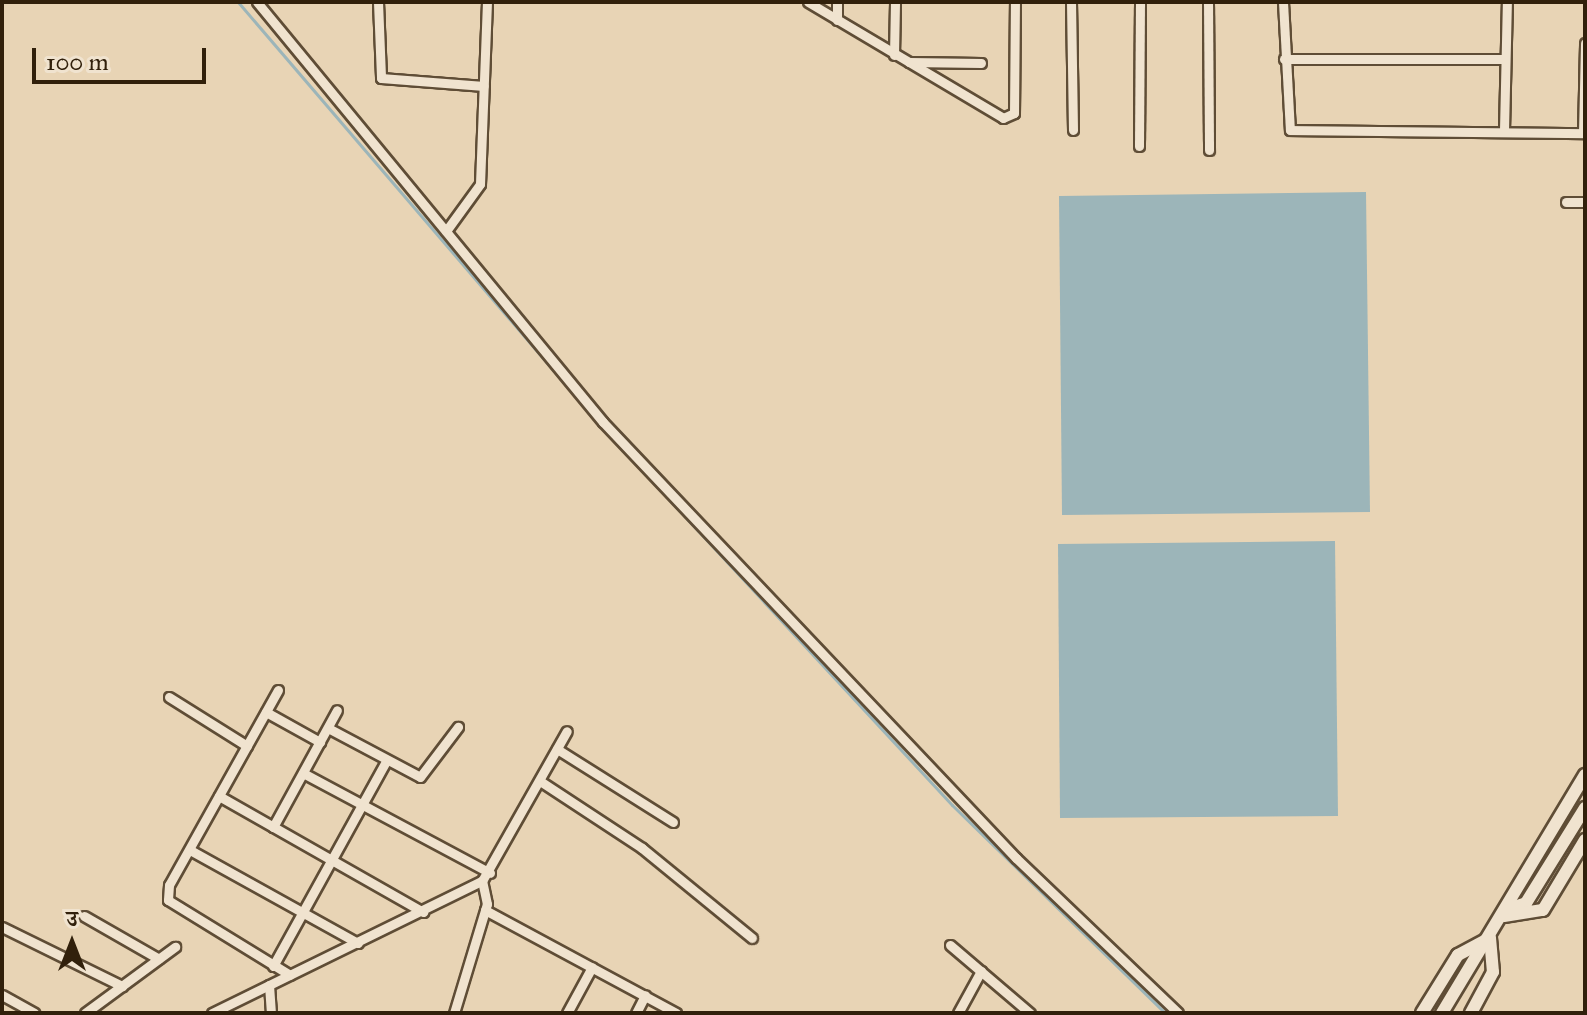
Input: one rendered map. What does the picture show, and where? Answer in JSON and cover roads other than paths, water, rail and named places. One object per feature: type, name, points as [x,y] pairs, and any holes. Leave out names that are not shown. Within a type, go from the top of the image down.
[{"type":"main road","points":[[1442,1013],[1506,912],[1509,892],[1585,775]]},
{"type":"main road","points":[[1506,912],[1526,903],[1585,808]]},
{"type":"main road","points":[[1506,912],[1543,910],[1585,840]]},
{"type":"main road","points":[[1422,1013],[1458,955],[1490,938]]},
{"type":"main road","points":[[1471,1013],[1493,972],[1490,938]]},
{"type":"street","points":[[257,2],[603,422],[1016,858],[1178,1013]]},
{"type":"street","points":[[378,2],[381,78],[484,86]]},
{"type":"street","points":[[446,231],[480,184],[487,2]]},
{"type":"street","points":[[808,2],[992,115],[1014,113],[1015,2]]},
{"type":"street","points":[[837,2],[837,20]]},
{"type":"street","points":[[894,55],[895,2]]},
{"type":"street","points":[[1071,2],[1073,130]]},
{"type":"street","points":[[1139,146],[1140,2]]},
{"type":"street","points":[[1208,2],[1209,150]]},
{"type":"street","points":[[1283,2],[1286,125],[1296,133],[1504,130],[1584,133],[1585,43]]},
{"type":"street","points":[[1504,130],[1507,2]]},
{"type":"street","points":[[1284,59],[1505,59]]},
{"type":"street","points":[[906,62],[981,63]]},
{"type":"street","points":[[1566,202],[1585,202]]},
{"type":"street","points":[[278,690],[169,885],[171,907],[290,975]]},
{"type":"street","points":[[169,697],[247,746]]},
{"type":"street","points":[[273,827],[337,710]]},
{"type":"street","points":[[266,712],[320,742]]},
{"type":"street","points":[[328,728],[386,761],[424,776],[458,727]]},
{"type":"street","points":[[212,1013],[482,881],[490,873],[567,731]]},
{"type":"street","points":[[557,749],[673,822]]},
{"type":"street","points":[[273,966],[305,913],[386,761]]},
{"type":"street","points":[[303,773],[490,873]]},
{"type":"street","points":[[540,781],[642,848],[752,938]]},
{"type":"street","points":[[219,796],[423,912]]},
{"type":"street","points":[[190,850],[358,943]]},
{"type":"street","points":[[454,1013],[485,910],[482,881]]},
{"type":"street","points":[[485,910],[676,1013]]},
{"type":"street","points":[[84,916],[159,959]]},
{"type":"street","points":[[2,927],[122,986]]},
{"type":"street","points":[[950,945],[1030,1013]]},
{"type":"street","points":[[85,1013],[175,947]]},
{"type":"street","points":[[567,1013],[592,967]]},
{"type":"street","points":[[958,1013],[981,971]]},
{"type":"street","points":[[269,985],[271,1013]]},
{"type":"street","points":[[2,995],[34,1013]]},
{"type":"street","points":[[636,1013],[645,995]]},
{"type":"street","points":[[228,1005],[236,1013]]},
{"type":"water","points":[[1366,192],[1370,512],[1062,515],[1059,196]]},
{"type":"water","points":[[1335,541],[1338,816],[1060,818],[1058,544]]},
{"type":"waterway","points":[[238,2],[595,419]]},
{"type":"waterway","points":[[627,454],[952,805],[1165,1013]]}]
